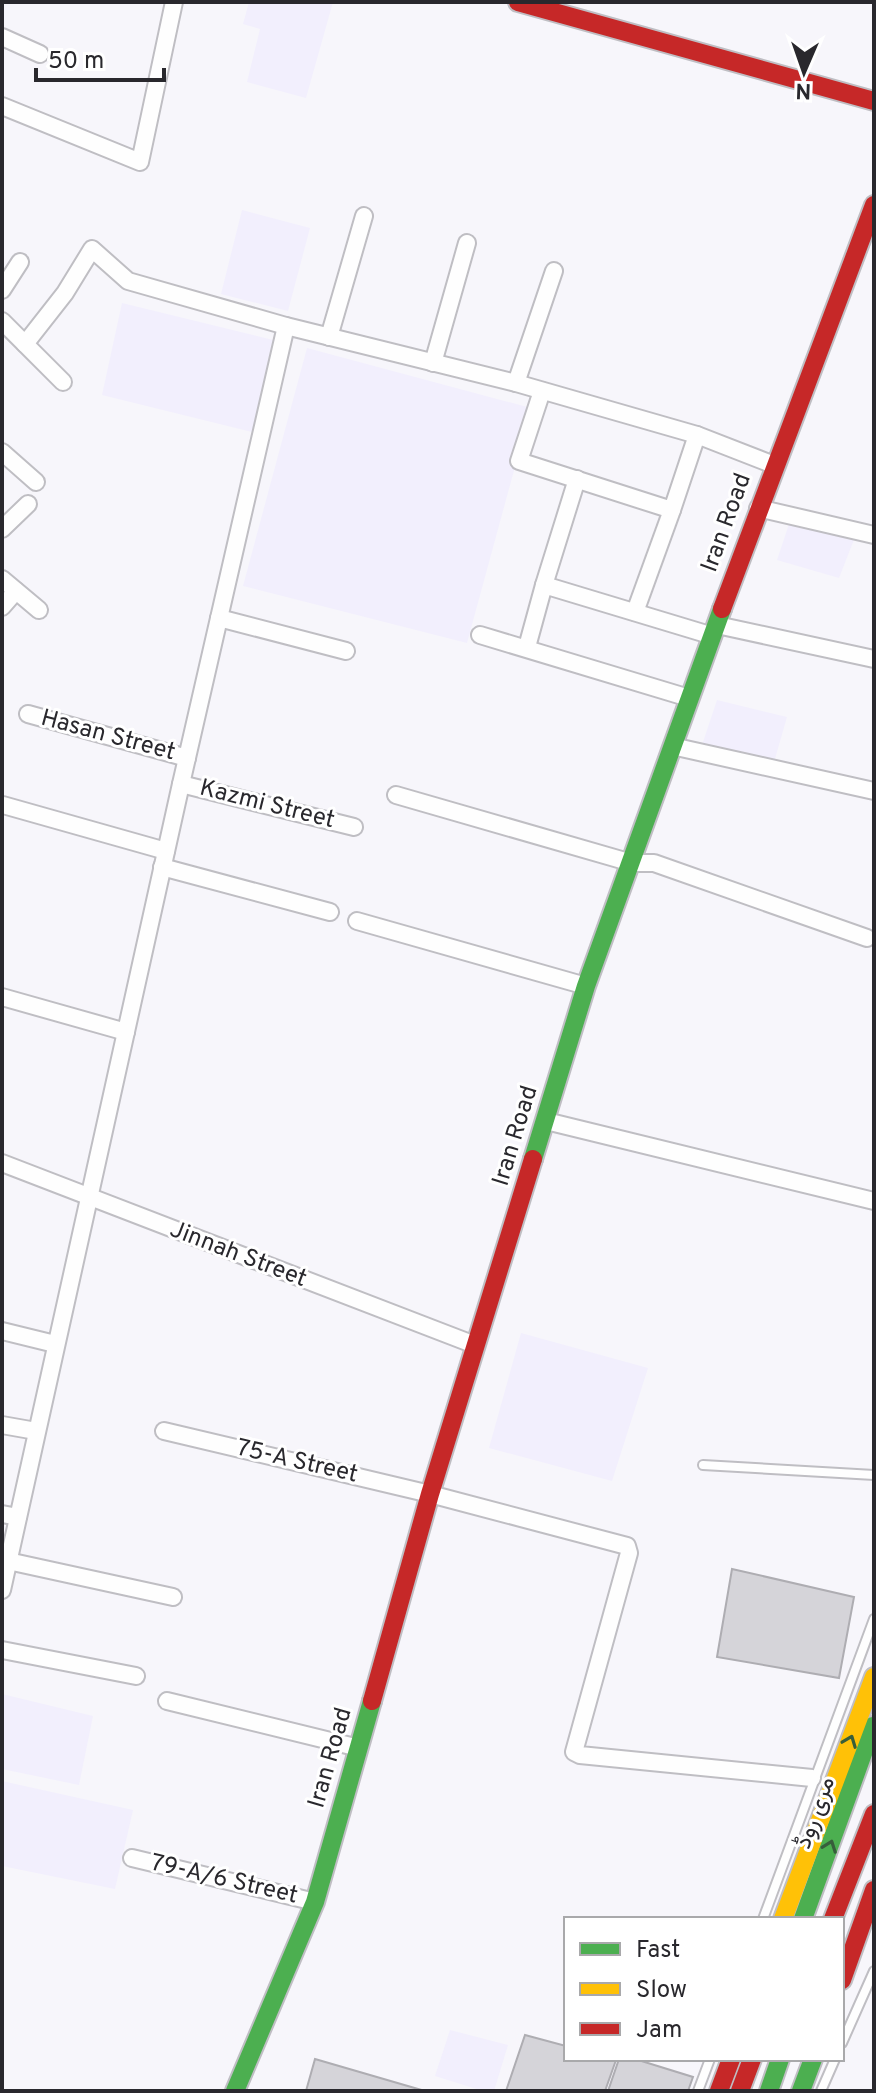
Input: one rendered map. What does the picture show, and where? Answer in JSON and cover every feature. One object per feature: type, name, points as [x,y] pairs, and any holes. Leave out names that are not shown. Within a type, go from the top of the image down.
[{"type":"main road","points":[[518,2],[874,101]]},
{"type":"main road","name":"Iran Road","points":[[235,2091],[315,1902],[430,1494],[586,986],[774,465],[868,240],[874,205]]},
{"type":"main road","points":[[784,1917],[874,1677]]},
{"type":"main road","name":"مری روڈ","points":[[804,1917],[874,1724]]},
{"type":"main road","points":[[834,1917],[874,1814]]},
{"type":"main road","points":[[844,1974],[874,1890]]},
{"type":"main road","points":[[719,2091],[730,2061]]},
{"type":"main road","points":[[740,2091],[751,2061]]},
{"type":"main road","points":[[769,2091],[779,2061]]},
{"type":"main road","points":[[801,2091],[812,2061]]},
{"type":"street","points":[[2,106],[140,162],[174,2]]},
{"type":"street","points":[[2,37],[40,54]]},
{"type":"street","points":[[329,337],[364,216]]},
{"type":"street","points":[[433,363],[467,243]]},
{"type":"street","points":[[25,344],[65,293],[92,249],[128,281],[286,326],[516,383],[697,435],[774,465]]},
{"type":"street","points":[[2,290],[20,262]]},
{"type":"street","points":[[516,383],[554,271]]},
{"type":"street","points":[[2,321],[63,382]]},
{"type":"street","points":[[2,1590],[8,1561],[10,1516],[36,1431],[286,326]]},
{"type":"street","points":[[542,391],[519,461],[672,510]]},
{"type":"street","points":[[635,612],[697,435]]},
{"type":"street","points":[[2,452],[36,482]]},
{"type":"street","points":[[527,647],[577,479]]},
{"type":"street","points":[[2,529],[28,504]]},
{"type":"street","points":[[758,508],[874,535]]},
{"type":"street","points":[[2,579],[39,610]]},
{"type":"street","points":[[544,585],[635,612],[715,631],[874,659]]},
{"type":"street","points":[[2,607],[16,591]]},
{"type":"street","points":[[219,618],[346,651]]},
{"type":"street","points":[[480,635],[689,698]]},
{"type":"street","name":"Hasan Street","points":[[28,714],[187,758]]},
{"type":"street","points":[[672,746],[874,791]]},
{"type":"street","name":"Kazmi Street","points":[[181,784],[354,827]]},
{"type":"street","points":[[396,795],[632,863],[654,863],[867,938]]},
{"type":"street","points":[[3,805],[330,912]]},
{"type":"street","points":[[357,921],[586,986]]},
{"type":"street","points":[[2,997],[126,1032]]},
{"type":"street","points":[[546,1121],[874,1201]]},
{"type":"street","name":"Jinnah Street","points":[[2,1163],[475,1345]]},
{"type":"street","points":[[2,1331],[55,1344]]},
{"type":"street","points":[[2,1425],[36,1431]]},
{"type":"street","name":"75-A Street","points":[[164,1431],[430,1494],[627,1546],[629,1549],[574,1752],[812,1778]]},
{"type":"street","points":[[8,1561],[173,1597]]},
{"type":"street","points":[[2,1650],[136,1676]]},
{"type":"street","points":[[167,1701],[359,1748]]},
{"type":"street","name":"79-A/6 Street","points":[[132,1858],[315,1902]]},
{"type":"lane","points":[[703,1465],[874,1475]]},
{"type":"lane","points":[[764,1917],[874,1619]]},
{"type":"lane","points":[[844,2038],[874,1971]]},
{"type":"lane","points":[[698,2091],[709,2061]]},
{"type":"lane","points":[[821,2091],[834,2061]]},
{"type":"shaded area","points":[[249,2],[333,2],[306,98],[247,82],[260,29],[243,24]]},
{"type":"shaded area","points":[[242,210],[310,228],[288,311],[221,294]]},
{"type":"shaded area","points":[[122,303],[273,340],[252,432],[102,395]]},
{"type":"shaded area","points":[[307,348],[531,408],[467,643],[243,586]]},
{"type":"shaded area","points":[[790,521],[855,537],[839,578],[777,560]]},
{"type":"shaded area","points":[[717,700],[787,717],[773,766],[701,748]]},
{"type":"shaded area","points":[[521,1333],[648,1368],[612,1481],[489,1448]]},
{"type":"shaded area","points":[[2,1694],[93,1716],[79,1785],[2,1769]]},
{"type":"shaded area","points":[[2,1781],[133,1810],[115,1889],[2,1866]]},
{"type":"shaded area","points":[[450,2030],[508,2045],[494,2091],[483,2091],[435,2076]]},
{"type":"building","points":[[732,1569],[854,1597],[839,1678],[717,1657]]},
{"type":"building","points":[[525,2035],[564,2045],[564,2061],[616,2061],[605,2091],[506,2091]]},
{"type":"building","points":[[315,2059],[425,2091],[306,2091]]},
{"type":"building","points":[[618,2061],[641,2061],[693,2077],[688,2091],[608,2091]]},
{"type":"traffic: fast","points":[[533,1159],[586,986],[722,609]]},
{"type":"traffic: fast","points":[[235,2091],[315,1902],[372,1701]]},
{"type":"traffic: fast","points":[[804,1917],[873,1726]]},
{"type":"traffic: fast","points":[[769,2091],[779,2061]]},
{"type":"traffic: fast","points":[[801,2091],[812,2061]]},
{"type":"traffic: slow","points":[[784,1917],[874,1677]]},
{"type":"traffic: jam","points":[[518,2],[874,101]]},
{"type":"traffic: jam","points":[[722,609],[874,205]]},
{"type":"traffic: jam","points":[[372,1701],[430,1494],[533,1159]]},
{"type":"traffic: jam","points":[[834,1917],[874,1814]]},
{"type":"traffic: jam","points":[[844,1974],[874,1890]]},
{"type":"traffic: jam","points":[[719,2091],[730,2061]]},
{"type":"traffic: jam","points":[[740,2091],[751,2061]]}]
